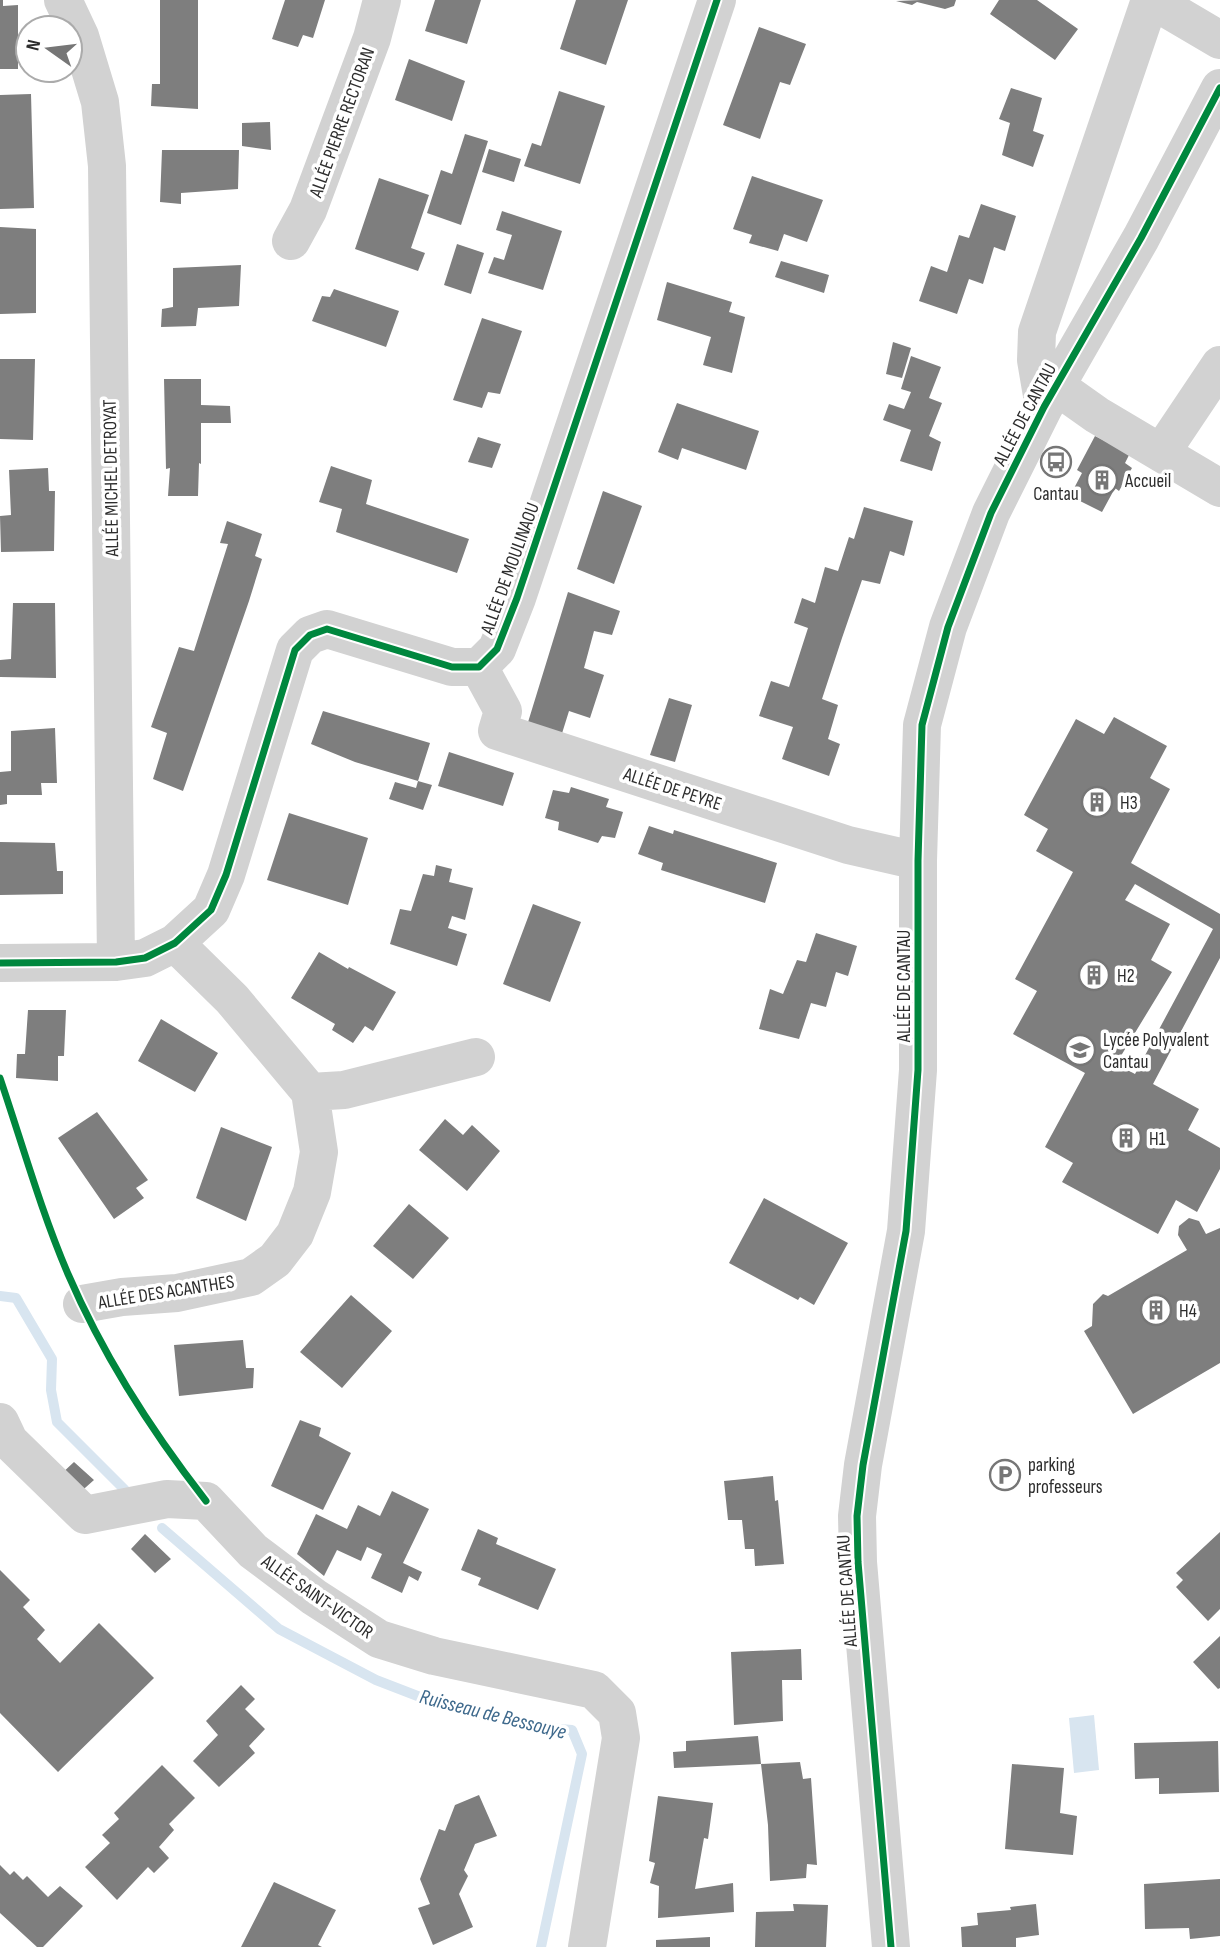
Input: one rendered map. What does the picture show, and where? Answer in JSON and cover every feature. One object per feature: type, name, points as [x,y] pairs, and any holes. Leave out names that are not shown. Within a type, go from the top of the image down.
[{"type":"street","name":"ALLÉE MICHEL DETROYAT","points":[[63,0],[80,36],[100,102],[107,166],[116,962]]},
{"type":"street","name":"ALLÉE PIERRE RECTORAN","points":[[291,241],[308,210],[372,38],[382,0]]},
{"type":"street","name":"ALLÉE DE MOULINAOU","points":[[479,667],[497,649],[517,598],[717,0]]},
{"type":"street","points":[[1151,0],[1220,40]]},
{"type":"street","name":"ALLÉE DE CANTAU","points":[[1050,396],[1036,360],[1037,332],[1151,0]]},
{"type":"street","name":"ALLÉE DE CANTAU","points":[[891,1947],[858,1562],[857,1516],[874,1401],[906,1231],[918,1070],[918,861],[922,725],[948,626],[991,513],[1050,396],[1141,238],[1220,88]]},
{"type":"street","points":[[1161,453],[1220,365]]},
{"type":"street","points":[[1050,396],[1097,415],[1220,488]]},
{"type":"street","points":[[0,963],[116,962],[145,958],[175,943],[211,910],[226,875],[295,650],[310,635],[327,629],[452,667],[479,667]]},
{"type":"street","name":"ALLÉE DE PEYRE","points":[[479,667],[503,711],[497,731],[848,845],[918,861]]},
{"type":"street","points":[[175,943],[232,999],[310,1091],[344,1090],[476,1057]]},
{"type":"street","name":"ALLÉE DES ACANTHES","points":[[82,1304],[122,1297],[177,1293],[251,1277],[275,1260],[295,1234],[312,1192],[319,1152],[310,1091]]},
{"type":"street","name":"ALLÉE SAINT-VICTOR","points":[[0,1422],[9,1441],[85,1515],[167,1499],[206,1501],[253,1551],[314,1597],[379,1639],[433,1656],[594,1690],[618,1713],[621,1738],[587,1947]]},
{"type":"shaded area","points":[[1094,1715],[1099,1770],[1074,1773],[1069,1718]]},
{"type":"building","points":[[0,0],[3,0],[3,6],[18,5],[18,14],[14,14],[14,69],[0,69]]},
{"type":"building","points":[[160,0],[198,0],[198,109],[151,106],[152,84],[160,84]]},
{"type":"building","points":[[285,0],[325,0],[313,38],[303,35],[298,47],[272,39]]},
{"type":"building","points":[[435,0],[481,0],[467,44],[425,31]]},
{"type":"building","points":[[576,0],[628,0],[606,65],[560,49]]},
{"type":"building","points":[[956,0],[954,6],[945,9],[917,2],[912,5],[896,1]]},
{"type":"building","points":[[999,0],[1037,0],[1078,29],[1055,60],[990,14]]},
{"type":"building","points":[[759,27],[806,44],[790,85],[780,82],[760,139],[723,125]]},
{"type":"building","points":[[409,59],[465,81],[452,121],[395,100]]},
{"type":"building","points":[[1011,88],[1042,98],[1033,131],[1044,135],[1033,167],[1002,155],[1010,123],[999,119]]},
{"type":"building","points":[[559,91],[605,106],[580,184],[524,166],[532,143],[541,146]]},
{"type":"building","points":[[31,94],[34,208],[0,209],[0,95]]},
{"type":"building","points":[[270,122],[271,150],[242,146],[242,123]]},
{"type":"building","points":[[465,134],[488,141],[461,225],[427,213],[441,170],[452,174]]},
{"type":"building","points":[[489,149],[521,159],[514,182],[482,172]]},
{"type":"building","points":[[162,150],[239,150],[238,189],[181,193],[181,204],[160,202]]},
{"type":"building","points":[[752,176],[823,200],[807,242],[784,234],[778,251],[749,243],[752,235],[733,229]]},
{"type":"building","points":[[379,178],[429,195],[411,248],[425,253],[418,271],[355,249]]},
{"type":"building","points":[[981,204],[1016,216],[1005,251],[994,247],[983,284],[969,279],[957,314],[919,301],[931,266],[947,272],[959,235],[969,238]]},
{"type":"building","points":[[502,211],[562,231],[543,290],[488,273],[494,257],[504,260],[512,235],[496,230]]},
{"type":"building","points":[[0,227],[36,229],[36,313],[0,314]]},
{"type":"building","points":[[457,244],[484,253],[471,294],[444,285]]},
{"type":"building","points":[[781,261],[829,275],[824,293],[775,277]]},
{"type":"building","points":[[241,265],[239,306],[198,308],[196,326],[161,327],[162,309],[173,307],[173,268]]},
{"type":"building","points":[[667,282],[732,302],[729,312],[745,317],[732,373],[703,365],[711,337],[657,320]]},
{"type":"building","points":[[334,289],[399,311],[386,347],[312,321],[322,296],[330,297]]},
{"type":"building","points":[[482,318],[522,331],[500,394],[488,392],[482,408],[453,400]]},
{"type":"building","points":[[893,342],[911,348],[902,378],[886,374]]},
{"type":"building","points":[[911,356],[941,367],[929,398],[942,403],[929,436],[941,442],[932,471],[900,461],[911,430],[883,420],[889,404],[904,409],[911,392],[901,389]]},
{"type":"building","points":[[0,359],[35,359],[33,440],[0,439]]},
{"type":"building","points":[[164,379],[201,379],[201,405],[230,406],[231,423],[201,423],[198,496],[168,496],[170,468],[166,469]]},
{"type":"building","points":[[677,403],[759,431],[746,470],[682,448],[678,460],[658,452]]},
{"type":"building","name":"Accueil","points":[[1095,436],[1130,453],[1125,463],[1132,468],[1119,491],[1115,488],[1102,512],[1070,496],[1082,473],[1077,470]]},
{"type":"building","points":[[478,437],[501,444],[492,468],[468,462]]},
{"type":"building","points":[[331,466],[372,480],[366,504],[469,539],[457,573],[336,532],[342,509],[319,502]]},
{"type":"building","points":[[48,468],[49,491],[55,491],[54,551],[1,552],[0,516],[11,515],[9,470]]},
{"type":"building","points":[[603,491],[642,506],[614,584],[577,569]]},
{"type":"building","points":[[864,507],[913,521],[904,556],[890,551],[880,584],[862,580],[842,638],[822,699],[838,705],[828,739],[840,744],[829,776],[782,759],[793,727],[759,716],[771,681],[789,687],[808,628],[794,623],[802,598],[815,603],[825,567],[838,571],[849,537],[854,539]]},
{"type":"building","points":[[227,521],[262,534],[255,556],[262,559],[183,791],[153,779],[167,733],[151,727],[179,647],[194,651],[228,544],[220,543]]},
{"type":"building","points":[[568,592],[620,611],[612,635],[594,631],[584,668],[604,675],[590,718],[569,711],[559,743],[525,732]]},
{"type":"building","points":[[13,603],[55,603],[56,678],[0,677],[0,660],[11,659]]},
{"type":"building","points":[[669,698],[692,705],[675,762],[650,755]]},
{"type":"building","points":[[323,711],[430,743],[418,781],[355,762],[311,744]]},
{"type":"building","points":[[1114,717],[1167,746],[1150,778],[1170,789],[1131,863],[1220,914],[1220,958],[1153,1084],[1199,1109],[1188,1130],[1220,1148],[1220,1169],[1197,1212],[1176,1200],[1158,1234],[1062,1182],[1073,1163],[1045,1147],[1085,1073],[1013,1034],[1037,991],[1015,979],[1073,872],[1036,851],[1048,829],[1024,815],[1076,719],[1104,734]],"holes":[[[1135,884],[1213,929],[1135,1074],[1116,1064],[1172,972],[1151,960],[1170,924],[1125,900]]]},
{"type":"building","points":[[55,728],[57,783],[41,783],[42,795],[7,795],[7,804],[0,805],[0,772],[11,771],[11,731]]},
{"type":"building","points":[[449,752],[514,773],[503,806],[438,786]]},
{"type":"building","points":[[418,781],[432,785],[423,810],[389,799],[395,782],[416,788]]},
{"type":"building","points":[[571,787],[609,799],[606,807],[623,812],[615,838],[602,836],[598,843],[558,830],[559,822],[545,818],[553,790],[569,793]]},
{"type":"building","points":[[289,813],[368,838],[348,905],[267,880]]},
{"type":"building","points":[[649,826],[673,834],[674,830],[777,863],[765,903],[661,870],[663,863],[638,854]]},
{"type":"building","points":[[0,842],[55,843],[57,871],[63,871],[63,894],[0,895]]},
{"type":"building","points":[[436,865],[452,869],[449,882],[473,888],[465,920],[452,916],[448,928],[467,934],[457,966],[390,944],[400,909],[411,911],[423,874],[434,876]]},
{"type":"building","points":[[533,904],[581,922],[550,1002],[503,984]]},
{"type":"building","points":[[816,933],[857,946],[848,976],[836,972],[826,1007],[811,1003],[799,1039],[759,1029],[770,989],[783,994],[797,960],[806,962]]},
{"type":"building","points":[[319,952],[396,992],[373,1031],[365,1026],[353,1043],[332,1030],[335,1024],[291,998]]},
{"type":"building","points":[[28,1010],[66,1010],[64,1056],[58,1056],[58,1081],[16,1078],[17,1054],[25,1054]]},
{"type":"building","points":[[161,1019],[218,1053],[195,1092],[138,1061]]},
{"type":"building","points":[[97,1112],[148,1180],[136,1188],[144,1198],[114,1219],[58,1138]]},
{"type":"building","points":[[445,1119],[463,1135],[472,1125],[500,1151],[467,1191],[419,1150]]},
{"type":"building","points":[[221,1127],[272,1147],[246,1221],[196,1198]]},
{"type":"building","points":[[764,1198],[848,1243],[814,1305],[800,1297],[798,1300],[729,1263]]},
{"type":"building","points":[[409,1204],[449,1238],[413,1279],[373,1246]]},
{"type":"building","name":"H4","points":[[1189,1218],[1199,1221],[1206,1234],[1220,1228],[1220,1363],[1133,1414],[1084,1331],[1092,1326],[1093,1304],[1103,1294],[1108,1296],[1187,1250],[1178,1235],[1179,1226]]},
{"type":"building","points":[[351,1295],[392,1331],[342,1388],[300,1352]]},
{"type":"building","points":[[243,1340],[246,1368],[254,1368],[253,1388],[179,1396],[174,1345]]},
{"type":"building","points":[[300,1420],[321,1428],[319,1436],[351,1453],[323,1510],[271,1486]]},
{"type":"building","points":[[74,1462],[94,1480],[77,1495],[59,1476]]},
{"type":"building","points":[[773,1476],[784,1564],[755,1566],[754,1549],[745,1549],[742,1520],[728,1520],[724,1481]]},
{"type":"building","points":[[392,1491],[429,1509],[403,1563],[422,1572],[418,1581],[409,1576],[402,1593],[371,1578],[382,1554],[367,1547],[361,1561],[337,1550],[324,1576],[297,1554],[316,1514],[347,1529],[358,1505],[380,1516]]},
{"type":"building","points":[[478,1529],[498,1538],[496,1544],[556,1569],[538,1610],[478,1585],[481,1578],[461,1570]]},
{"type":"building","points":[[1220,1532],[1220,1609],[1208,1621],[1176,1587],[1183,1580],[1176,1573]]},
{"type":"building","points":[[145,1534],[171,1559],[155,1573],[131,1549]]},
{"type":"building","points":[[0,1570],[30,1600],[23,1607],[45,1630],[37,1639],[60,1663],[99,1623],[154,1678],[58,1772],[0,1713]]},
{"type":"building","points":[[1220,1636],[1220,1688],[1218,1689],[1193,1662]]},
{"type":"building","points":[[801,1649],[802,1680],[782,1680],[783,1721],[734,1725],[731,1652]]},
{"type":"building","points":[[241,1685],[255,1699],[245,1709],[265,1729],[249,1746],[255,1753],[219,1787],[193,1761],[218,1735],[206,1721]]},
{"type":"building","points":[[758,1736],[761,1764],[674,1768],[673,1752],[686,1751],[686,1741]]},
{"type":"building","points":[[1218,1741],[1219,1792],[1159,1794],[1159,1778],[1135,1779],[1134,1743]]},
{"type":"building","points":[[800,1762],[803,1779],[811,1778],[817,1865],[807,1864],[806,1878],[770,1881],[768,1825],[761,1764]]},
{"type":"building","points":[[1012,1764],[1064,1768],[1060,1813],[1077,1816],[1073,1855],[1005,1849]]},
{"type":"building","points":[[162,1765],[195,1798],[169,1824],[174,1830],[159,1847],[169,1858],[154,1873],[148,1867],[117,1900],[85,1867],[110,1843],[102,1835],[119,1819],[114,1813]]},
{"type":"building","points":[[479,1795],[497,1836],[475,1844],[464,1870],[468,1876],[459,1894],[473,1927],[433,1945],[418,1908],[430,1904],[420,1879],[439,1829],[445,1831],[455,1805]]},
{"type":"building","points":[[658,1796],[713,1803],[708,1839],[704,1838],[695,1889],[733,1883],[734,1912],[658,1918],[659,1886],[650,1883],[655,1863],[649,1861]]},
{"type":"building","points":[[0,1865],[10,1875],[14,1871],[23,1880],[27,1876],[48,1897],[60,1886],[83,1906],[43,1947],[37,1947],[0,1913]]},
{"type":"building","points":[[1220,1879],[1220,1936],[1190,1939],[1189,1928],[1145,1929],[1144,1884]]},
{"type":"building","points":[[274,1882],[336,1910],[318,1945],[322,1947],[241,1947]]},
{"type":"building","points":[[793,1904],[828,1905],[826,1947],[755,1947],[756,1912],[794,1911]]},
{"type":"building","points":[[1036,1904],[1039,1935],[1016,1938],[1016,1947],[962,1947],[961,1927],[978,1925],[977,1913],[1011,1910],[1010,1907]]},
{"type":"building","points":[[710,1937],[710,1947],[656,1947],[656,1940]]},
{"type":"waterway","name":"Ruisseau de Bessouye","points":[[0,1296],[16,1298],[52,1359],[51,1390],[57,1422],[125,1490]]},
{"type":"waterway","name":"Ruisseau de Bessouye","points":[[162,1528],[279,1629],[376,1680],[446,1707],[536,1727],[572,1730],[582,1754],[541,1947]]},
{"type":"cycle path","points":[[0,963],[116,962],[145,958],[175,943],[211,910],[226,875],[295,650],[310,635],[327,629],[452,667],[479,667],[497,649],[517,598],[717,0]]},
{"type":"cycle path","points":[[891,1947],[858,1562],[857,1516],[863,1465],[906,1231],[918,1070],[918,861],[922,725],[948,627],[991,513],[1044,407],[1141,238],[1220,88]]},
{"type":"cycle path","points":[[0,1078],[49,1226],[96,1333],[130,1392],[206,1501]]},
{"type":"place","name":"Cantau","points":[[1056,462]]},
{"type":"place","name":"Accueil","points":[[1102,480]]},
{"type":"place","name":"H3","points":[[1097,802]]},
{"type":"place","name":"H2","points":[[1094,975]]},
{"type":"place","name":"Lycée Polyvalent Cantau","points":[[1080,1050]]},
{"type":"place","name":"H1","points":[[1126,1138]]},
{"type":"place","name":"H4","points":[[1156,1310]]},
{"type":"place","name":"parking professeurs","points":[[1005,1475]]}]
